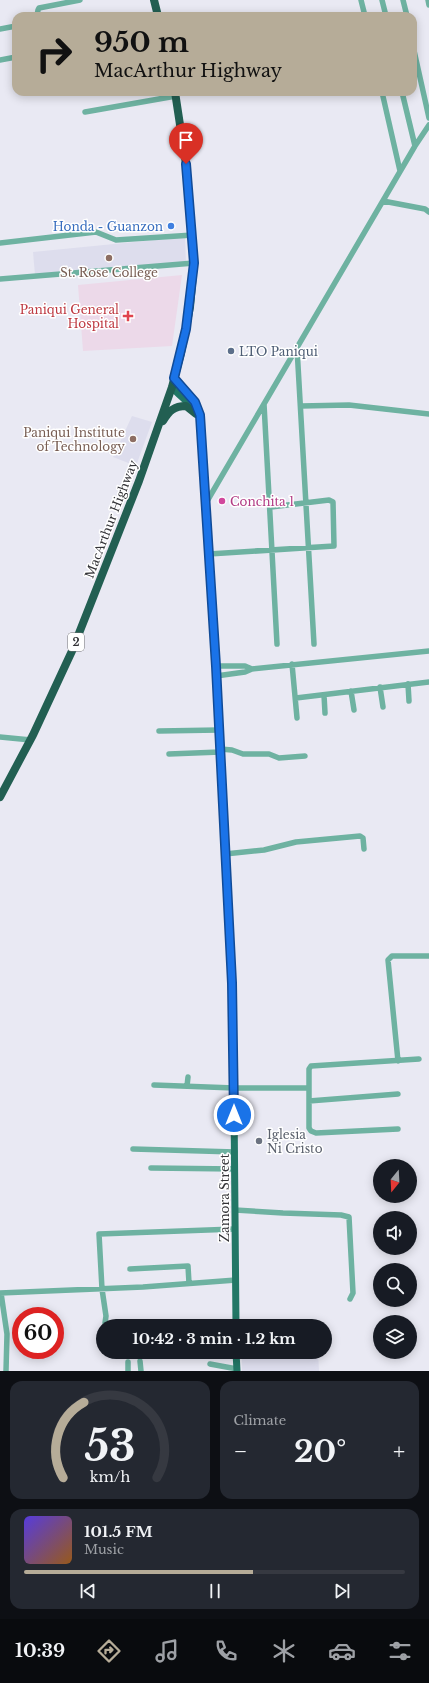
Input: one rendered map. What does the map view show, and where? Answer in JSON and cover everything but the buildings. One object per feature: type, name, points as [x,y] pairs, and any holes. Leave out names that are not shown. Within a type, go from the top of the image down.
[{"type":"highway","points":[[154,0],[157,12]]},
{"type":"highway","name":"MacArthur Highway","points":[[0,797],[30,740],[75,644],[120,531],[172,387],[186,329],[194,263],[193,235],[186,164],[175,96]]},
{"type":"highway","points":[[156,433],[168,413],[174,407],[186,406],[197,412]]},
{"type":"main road","name":"Zamora Street","points":[[174,378],[195,402],[199,423],[206,503],[216,666],[232,989],[236,1319]]},
{"type":"main road","name":"Zamora Street","points":[[172,387],[197,412]]},
{"type":"main road","points":[[236,1359],[237,1370]]},
{"type":"street","points":[[38,12],[39,8],[80,0]]},
{"type":"street","points":[[361,0],[364,12]]},
{"type":"street","points":[[382,0],[385,12]]},
{"type":"street","points":[[404,0],[406,12]]},
{"type":"street","points":[[428,0],[429,5]]},
{"type":"street","points":[[0,29],[12,27]]},
{"type":"street","points":[[0,60],[12,58]]},
{"type":"street","points":[[417,64],[429,118]]},
{"type":"street","points":[[85,112],[165,96]]},
{"type":"street","points":[[383,96],[400,171]]},
{"type":"street","points":[[403,96],[415,146]]},
{"type":"street","points":[[206,503],[400,171],[429,125]]},
{"type":"street","points":[[383,201],[425,209],[429,212]]},
{"type":"street","points":[[0,243],[96,232],[116,240],[193,235]]},
{"type":"street","points":[[0,279],[194,263]]},
{"type":"street","points":[[297,348],[314,644]]},
{"type":"street","points":[[264,404],[271,507],[277,644]]},
{"type":"street","points":[[301,406],[349,405],[429,414]]},
{"type":"street","points":[[209,554],[334,546],[334,503],[329,500],[271,507]]},
{"type":"street","points":[[216,676],[245,672],[252,669],[292,664],[429,651]]},
{"type":"street","points":[[292,664],[297,718]]},
{"type":"street","points":[[216,666],[244,666],[252,669]]},
{"type":"street","points":[[226,666],[227,674]]},
{"type":"street","points":[[296,698],[429,682]]},
{"type":"street","points":[[408,684],[409,701]]},
{"type":"street","points":[[380,688],[382,707]]},
{"type":"street","points":[[351,691],[354,710]]},
{"type":"street","points":[[324,695],[325,713]]},
{"type":"street","points":[[159,731],[219,730]]},
{"type":"street","points":[[0,737],[30,740]]},
{"type":"street","points":[[169,754],[230,749],[244,754],[269,754],[279,758],[305,756]]},
{"type":"street","points":[[225,854],[264,850],[296,842],[360,836],[363,838],[364,849]]},
{"type":"street","points":[[398,1060],[388,960],[392,956],[429,956]]},
{"type":"street","points":[[398,1129],[313,1132],[309,1128],[309,1068],[311,1066],[419,1059]]},
{"type":"street","points":[[187,1086],[188,1078]]},
{"type":"street","points":[[154,1084],[234,1088],[308,1088]]},
{"type":"street","points":[[309,1101],[398,1094]]},
{"type":"street","points":[[133,1149],[235,1152]]},
{"type":"street","points":[[151,1168],[235,1169]]},
{"type":"street","points":[[235,1210],[283,1214],[340,1214],[349,1217],[353,1293],[350,1299]]},
{"type":"street","points":[[106,1319],[102,1289],[99,1234],[235,1229]]},
{"type":"street","points":[[130,1269],[188,1266],[189,1283]]},
{"type":"street","points":[[6,1371],[6,1334],[0,1293],[102,1289],[236,1280]]},
{"type":"street","points":[[140,1361],[141,1371]]},
{"type":"street","points":[[128,1362],[128,1371]]},
{"type":"street","points":[[210,1364],[237,1370]]},
{"type":"shaded area","name":"St. Rose College","points":[[185,237],[186,264],[35,275],[33,252]]},
{"type":"shaded area","name":"Paniqui General Hospital","points":[[182,275],[172,346],[83,351],[78,285]]},
{"type":"shaded area","name":"Paniqui Institute of Technology","points":[[132,416],[152,422],[136,466],[113,457]]},
{"type":"shaded area","points":[[242,1359],[318,1359],[319,1371],[242,1371]]},
{"type":"place","name":"Honda - Guanzon","points":[[171,226]]},
{"type":"place","name":"St. Rose College","points":[[109,258]]},
{"type":"place","name":"Paniqui General Hospital","points":[[128,316]]},
{"type":"place","name":"LTO Paniqui","points":[[231,351]]},
{"type":"place","name":"Paniqui Institute of Technology","points":[[133,439]]},
{"type":"place","name":"Conchita 1","points":[[222,501]]},
{"type":"place","name":"Iglesia Ni Cristo","points":[[259,1141]]},
{"type":"route","points":[[186,164],[194,242],[194,263],[190,307],[181,353],[174,378],[191,396],[200,415],[199,423],[216,666],[232,983],[234,1032],[234,1115]]}]
